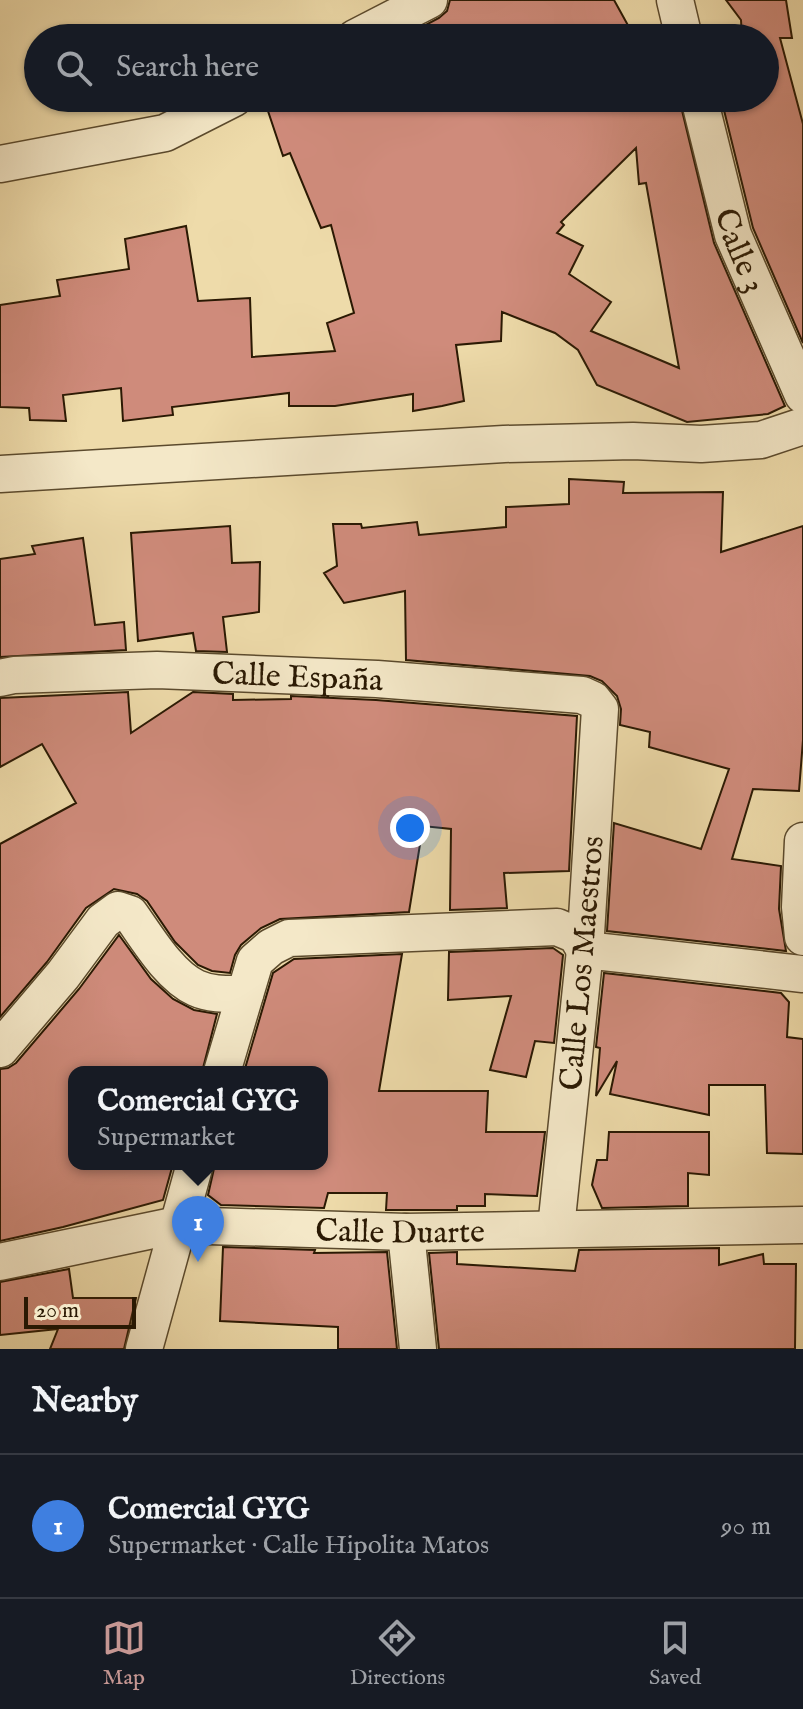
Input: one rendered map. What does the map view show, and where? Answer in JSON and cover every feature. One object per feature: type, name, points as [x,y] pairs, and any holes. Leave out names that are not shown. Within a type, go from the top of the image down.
[{"type":"street","points":[[382,24],[429,0]]},
{"type":"street","points":[[675,0],[681,24]]},
{"type":"street","points":[[0,164],[165,133],[206,112]]},
{"type":"street","name":"Calle 3","points":[[702,112],[733,235],[803,395]]},
{"type":"street","points":[[0,474],[504,444],[633,441],[701,444],[761,440],[803,426]]},
{"type":"street","name":"Calle España","points":[[0,678],[157,670],[377,679],[582,695],[593,700]]},
{"type":"street","name":"Calle Los Maestros","points":[[556,1228],[585,950],[600,709],[593,700]]},
{"type":"street","points":[[803,841],[800,907],[803,937]]},
{"type":"street","points":[[0,1049],[63,975],[103,921],[118,910],[130,914],[162,959],[193,987],[219,994],[245,994]]},
{"type":"street","points":[[224,1066],[255,961],[271,947],[289,938],[557,927],[576,935],[585,950],[803,974]]},
{"type":"street","points":[[144,1349],[193,1170]]},
{"type":"street","name":"Calle Duarte","points":[[0,1262],[177,1225],[406,1232],[803,1225]]},
{"type":"street","points":[[406,1232],[418,1349]]},
{"type":"building","points":[[450,0],[614,0],[627,24],[428,24],[447,11]]},
{"type":"building","points":[[726,0],[786,0],[792,38],[780,38],[803,124],[803,343],[753,228],[724,112],[779,112],[779,24],[741,24]]},
{"type":"building","points":[[268,112],[682,112],[714,243],[785,406],[768,414],[687,422],[597,385],[578,350],[555,333],[502,312],[501,341],[456,345],[464,401],[442,406],[413,411],[413,394],[335,406],[289,406],[289,393],[172,407],[173,415],[123,421],[121,388],[63,395],[66,421],[30,420],[29,408],[0,407],[0,305],[60,296],[57,280],[129,269],[125,239],[186,226],[198,301],[250,298],[252,357],[335,351],[327,323],[354,313],[331,225],[321,228],[290,153],[283,156]],"holes":[[[636,148],[639,184],[646,183],[679,368],[591,331],[611,302],[569,274],[583,246],[557,233],[564,225],[561,222]]]},
{"type":"building","points":[[569,479],[624,482],[623,493],[723,492],[721,552],[803,526],[803,740],[799,791],[753,789],[732,859],[781,866],[779,909],[786,951],[607,931],[614,823],[701,849],[729,769],[649,747],[650,732],[620,725],[621,709],[617,696],[602,681],[590,676],[406,660],[405,591],[344,603],[324,573],[337,566],[333,524],[361,524],[362,528],[417,522],[419,535],[506,527],[506,507],[569,504]]},
{"type":"building","points":[[230,526],[232,563],[260,562],[259,612],[223,617],[227,652],[196,651],[193,633],[138,641],[131,533]]},
{"type":"building","points":[[83,538],[95,625],[124,622],[126,650],[0,657],[0,559],[35,554],[32,546]]},
{"type":"building","points":[[128,692],[131,733],[193,692],[233,694],[233,700],[291,699],[291,696],[577,716],[569,871],[504,873],[507,908],[450,910],[451,829],[423,826],[409,912],[280,919],[261,928],[241,945],[230,973],[212,971],[198,965],[175,942],[147,901],[137,894],[114,889],[86,908],[47,962],[0,1017],[0,844],[76,803],[42,744],[0,767],[0,698]]},
{"type":"building","points":[[119,935],[151,979],[173,999],[194,1010],[217,1014],[204,1066],[68,1066],[68,1170],[171,1170],[163,1200],[0,1241],[0,1069],[16,1063],[79,989]]},
{"type":"building","points":[[553,948],[563,955],[554,1043],[535,1041],[526,1077],[490,1070],[511,996],[448,1000],[449,952]]},
{"type":"building","points":[[402,954],[379,1091],[488,1091],[486,1132],[545,1132],[537,1196],[485,1194],[485,1206],[457,1206],[457,1210],[386,1210],[387,1193],[328,1193],[324,1208],[221,1205],[208,1195],[214,1170],[328,1170],[328,1066],[246,1066],[273,973],[294,959]]},
{"type":"building","points":[[604,973],[781,993],[789,1002],[787,1037],[803,1039],[803,1154],[767,1153],[765,1085],[709,1085],[709,1115],[610,1094],[617,1061],[596,1096],[600,1048],[596,1047]]},
{"type":"building","points":[[609,1132],[709,1132],[709,1175],[688,1173],[688,1206],[602,1208],[592,1185],[597,1160],[607,1160]]},
{"type":"building","points":[[223,1247],[315,1250],[314,1253],[387,1252],[397,1349],[338,1349],[338,1327],[220,1321]]},
{"type":"building","points":[[719,1248],[719,1265],[763,1254],[764,1264],[796,1264],[795,1349],[439,1349],[429,1253],[457,1252],[457,1264],[575,1271],[579,1250]]},
{"type":"building","points":[[69,1269],[73,1298],[136,1298],[124,1349],[50,1349],[58,1329],[0,1335],[0,1282]]},
{"type":"place","name":"Comercial GYG","points":[[198,1262]]}]
